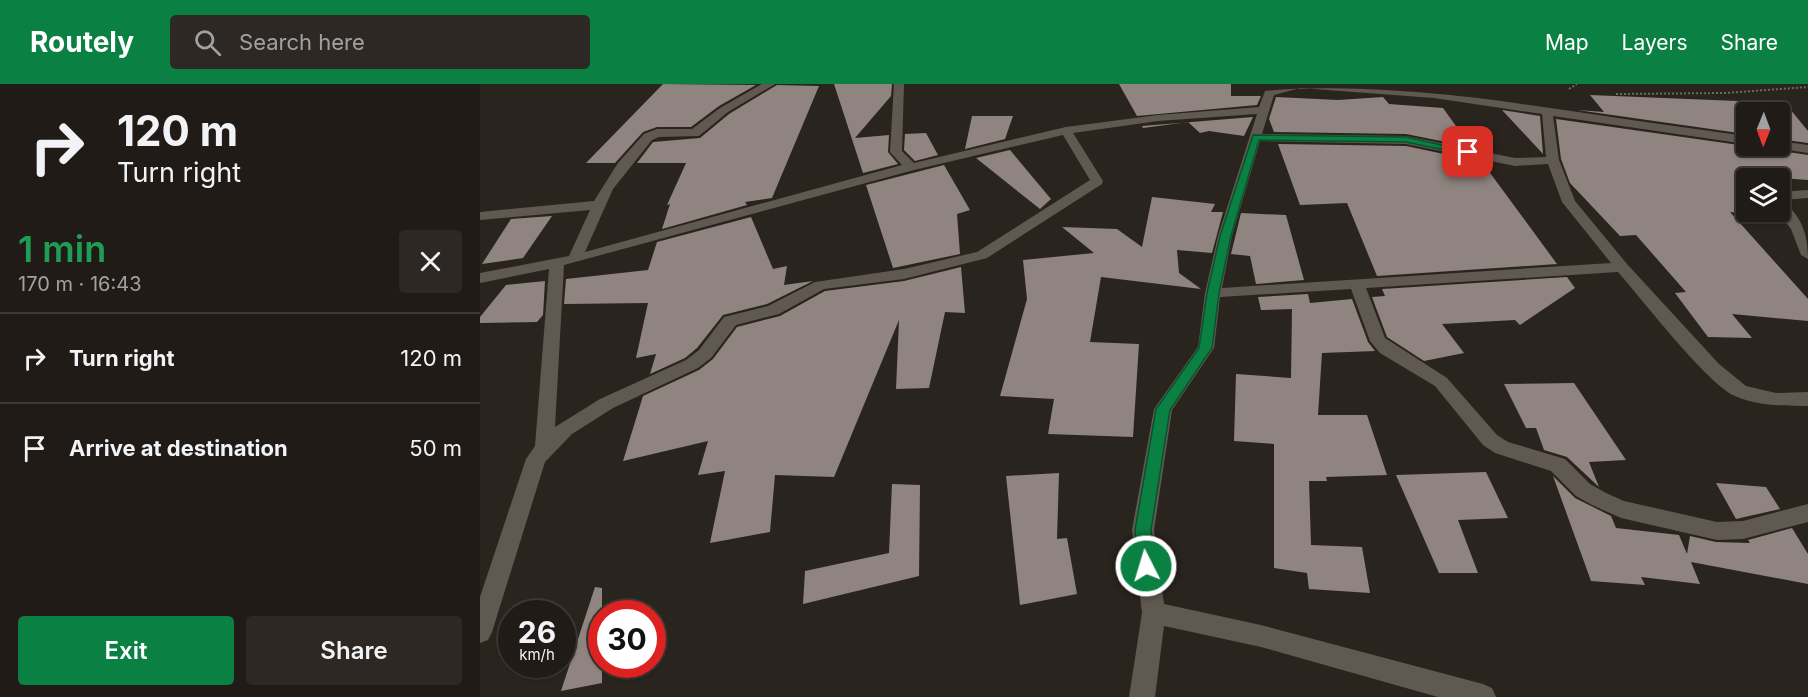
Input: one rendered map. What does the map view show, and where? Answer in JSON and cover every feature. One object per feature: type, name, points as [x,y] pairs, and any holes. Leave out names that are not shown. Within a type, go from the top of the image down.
[{"type":"street","points":[[575,259],[598,206],[622,166],[650,135],[695,132],[724,110],[770,84]]},
{"type":"street","points":[[899,84],[896,152],[911,167]]},
{"type":"street","points":[[1142,697],[1154,613],[1143,530],[1163,409],[1206,348],[1213,293],[1225,236],[1269,93],[1302,84],[1434,95],[1736,139]]},
{"type":"street","points":[[480,278],[575,259],[911,167],[1066,131],[1158,118],[1264,110]]},
{"type":"street","points":[[1547,111],[1553,160],[1569,202],[1622,267],[1727,382],[1740,391],[1758,397],[1776,400],[1808,399]]},
{"type":"street","points":[[480,632],[536,459],[544,445],[562,429],[692,364],[705,354],[730,321],[773,310],[820,285],[904,274],[982,255],[1096,181],[1066,131]]},
{"type":"street","points":[[1256,137],[1406,140],[1515,162],[1553,160]]},
{"type":"street","points":[[1790,147],[1806,151]]},
{"type":"street","points":[[1790,195],[1808,194]]},
{"type":"street","points":[[480,216],[598,206]]},
{"type":"street","points":[[1790,218],[1798,229],[1808,255]]},
{"type":"street","points":[[544,445],[557,263]]},
{"type":"street","points":[[1213,293],[1356,282],[1622,267]]},
{"type":"street","points":[[1356,282],[1378,340],[1386,349],[1441,382],[1490,440],[1502,448],[1558,465],[1582,490],[1599,499],[1632,512],[1717,531],[1743,530],[1808,513]]},
{"type":"street","points":[[1154,613],[1261,636],[1483,697]]},
{"type":"path","points":[[1615,94],[1725,93],[1808,87]]},
{"type":"building","points":[[663,84],[756,85],[719,106],[691,127],[657,127],[643,132],[615,163],[586,163]]},
{"type":"building","points":[[834,84],[892,84],[891,96],[855,138],[889,135],[888,152],[898,164],[863,173]]},
{"type":"building","points":[[1119,84],[1231,84],[1231,96],[1261,96],[1257,105],[1137,116]]},
{"type":"building","points":[[777,85],[819,86],[772,198],[745,202],[747,205],[662,229],[670,204],[667,205],[686,163],[637,163],[653,142],[700,138],[729,114]]},
{"type":"building","points":[[1590,95],[1761,102],[1736,102],[1736,133],[1577,110],[1604,112]]},
{"type":"building","points":[[1276,97],[1338,100],[1383,97],[1389,104],[1443,108],[1471,147],[1406,134],[1274,132],[1269,119]]},
{"type":"building","points":[[1790,109],[1808,131],[1808,143],[1790,141]]},
{"type":"building","points":[[1502,110],[1540,116],[1543,154]]},
{"type":"building","points":[[972,116],[1013,116],[1005,139],[965,149]]},
{"type":"building","points":[[1253,117],[1244,136],[1209,131],[1200,133],[1188,122]]},
{"type":"building","points":[[1556,119],[1736,145],[1736,156],[1790,156],[1790,152],[1808,155],[1808,180],[1790,179],[1790,168],[1736,168],[1736,213],[1730,212],[1736,222],[1739,222],[1808,299],[1808,321],[1732,314],[1752,338],[1708,337],[1675,293],[1686,292],[1636,235],[1620,236],[1570,183],[1561,159]]},
{"type":"building","points":[[1183,123],[1143,128],[1142,126]]},
{"type":"building","points":[[926,133],[938,155],[915,161],[904,150],[905,134]]},
{"type":"building","points":[[1278,144],[1406,146],[1482,162],[1557,264],[1377,276],[1347,203],[1300,205]]},
{"type":"building","points":[[1010,150],[1051,199],[1040,209],[976,158]]},
{"type":"building","points":[[944,165],[970,210],[957,214],[960,254],[893,268],[866,185]]},
{"type":"building","points":[[1152,197],[1215,204],[1211,212],[1223,212],[1212,253],[1177,250],[1179,273],[1201,289],[1101,277],[1090,342],[1139,344],[1133,437],[1048,434],[1054,399],[1000,396],[1027,299],[1023,260],[1094,253],[1062,227],[1117,229],[1142,247]]},
{"type":"building","points":[[1241,213],[1286,215],[1304,280],[1256,284],[1250,256],[1231,254]]},
{"type":"building","points":[[552,216],[523,258],[482,264],[511,219]]},
{"type":"building","points":[[751,217],[773,269],[787,266],[784,285],[813,281],[767,304],[723,315],[697,348],[685,358],[650,374],[656,354],[636,358],[648,303],[564,304],[566,279],[648,270],[657,242]]},
{"type":"building","points":[[961,267],[965,313],[945,312],[929,388],[896,389],[899,320],[834,477],[775,475],[770,532],[710,543],[725,471],[698,475],[708,441],[623,461],[643,396],[699,370],[713,359],[737,327],[780,316],[825,291],[904,281]]},
{"type":"building","points":[[1567,277],[1575,288],[1520,325],[1515,320],[1442,324],[1464,353],[1424,361],[1387,337],[1372,297],[1385,296],[1382,289]]},
{"type":"building","points":[[545,281],[543,315],[537,322],[480,323],[480,317],[506,285]]},
{"type":"building","points":[[1308,294],[1310,303],[1352,299],[1368,342],[1375,351],[1322,353],[1318,415],[1367,415],[1387,475],[1326,477],[1327,481],[1309,481],[1311,545],[1362,547],[1370,593],[1309,589],[1307,573],[1274,568],[1274,444],[1234,441],[1236,374],[1291,378],[1292,309],[1261,310],[1258,297]]},
{"type":"building","points":[[1574,383],[1626,460],[1589,462],[1599,487],[1567,457],[1544,450],[1536,428],[1526,428],[1504,384]]},
{"type":"building","points":[[1486,472],[1508,518],[1458,520],[1478,573],[1439,573],[1396,475]]},
{"type":"building","points":[[1059,473],[1057,539],[1067,538],[1077,594],[1020,605],[1006,476]]},
{"type":"building","points":[[1553,476],[1575,498],[1611,516],[1616,528],[1679,535],[1687,554],[1690,536],[1716,542],[1750,543],[1748,540],[1792,528],[1808,554],[1808,584],[1691,562],[1700,584],[1641,577],[1645,585],[1591,581]]},
{"type":"building","points":[[1716,483],[1766,487],[1780,509],[1736,519]]},
{"type":"building","points":[[892,484],[920,485],[919,576],[803,604],[805,571],[889,553]]},
{"type":"building","points":[[595,587],[602,588],[602,600],[591,600]]},
{"type":"building","points":[[588,608],[588,678],[602,678],[602,683],[561,691],[565,678],[576,678],[576,645]]},
{"type":"route","points":[[1146,566],[1143,530],[1163,409],[1206,348],[1213,293],[1225,236],[1256,137],[1406,140],[1468,152]]}]
